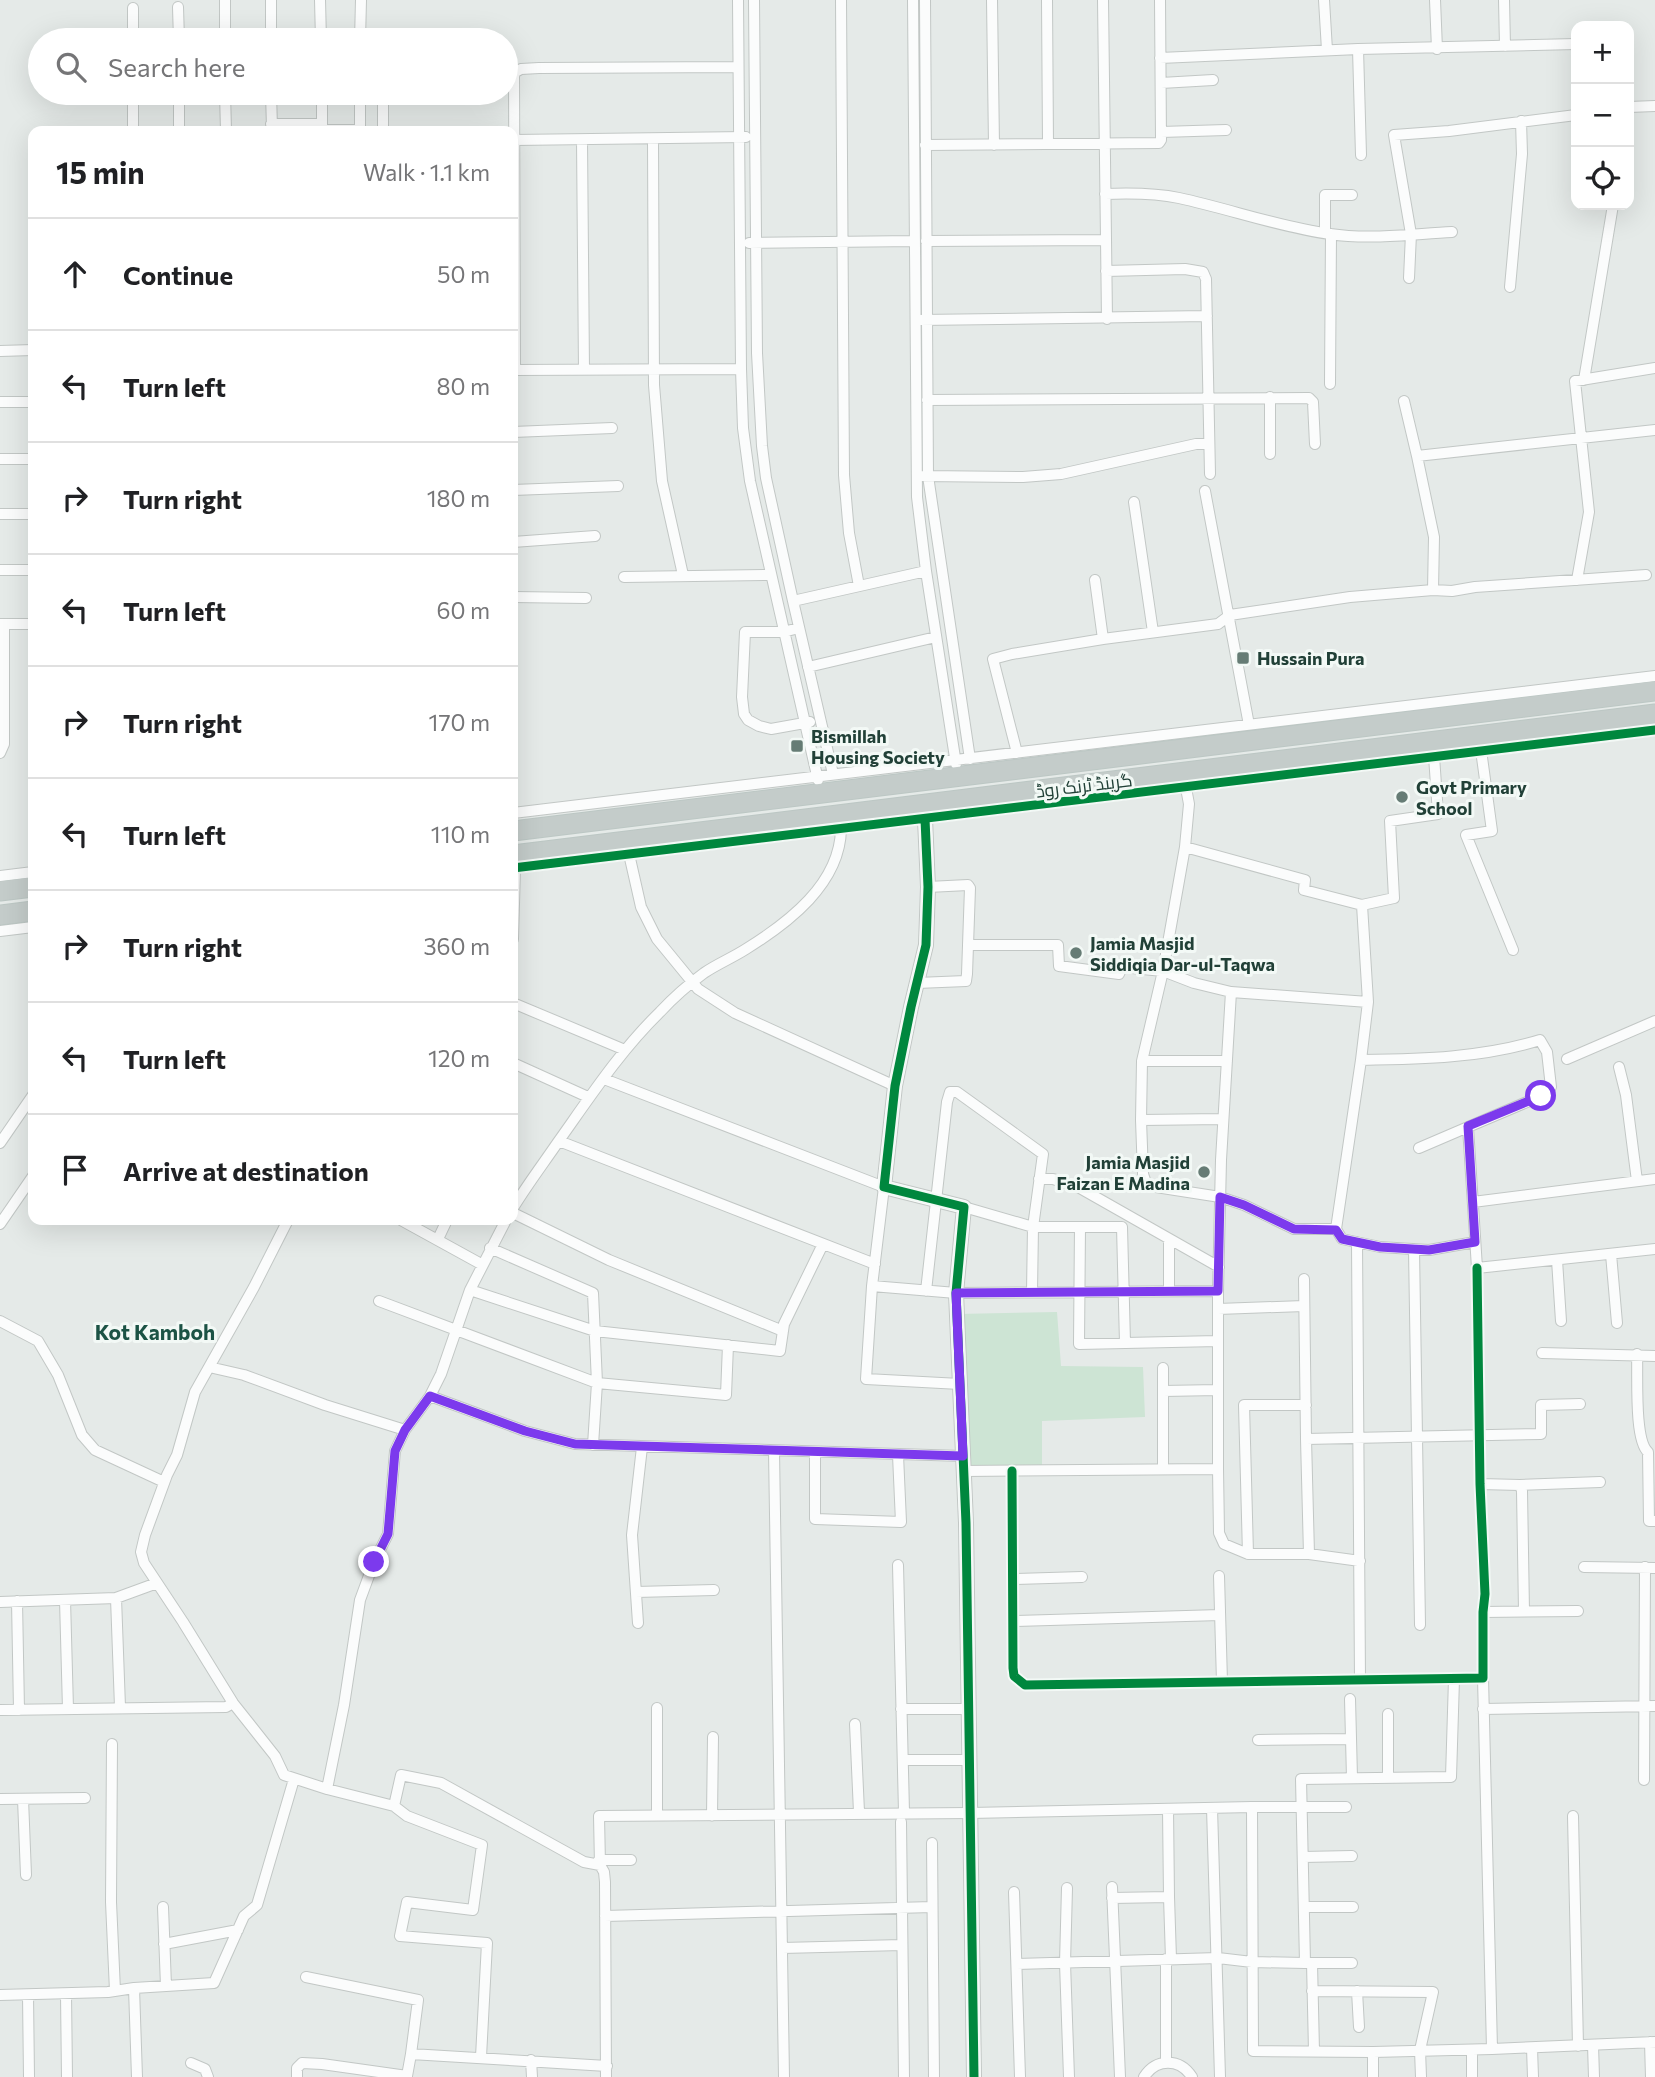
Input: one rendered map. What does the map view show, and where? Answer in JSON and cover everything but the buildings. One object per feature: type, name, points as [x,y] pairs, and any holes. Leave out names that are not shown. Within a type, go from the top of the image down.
[{"type":"highway","name":"گرینڈ ٹرنک روڈ","points":[[518,821],[631,817],[666,803],[819,784],[1655,691]]},
{"type":"highway","name":"گرینڈ ٹرنک روڈ","points":[[518,863],[631,847],[1422,752],[1655,714]]},
{"type":"highway","points":[[1422,752],[1423,715]]},
{"type":"highway","points":[[631,817],[631,847]]},
{"type":"highway","points":[[28,887],[2,886],[3,920],[28,912]]},
{"type":"street","points":[[225,0],[225,28]]},
{"type":"street","points":[[271,0],[271,28]]},
{"type":"street","points":[[320,0],[321,28]]},
{"type":"street","points":[[360,0],[360,28]]},
{"type":"street","points":[[738,0],[743,428],[750,481],[819,784],[833,775],[956,768],[970,759],[1249,725],[1423,715],[1655,676]]},
{"type":"street","points":[[754,0],[757,376],[762,446],[766,478],[833,775]]},
{"type":"street","points":[[841,0],[845,502],[859,586]]},
{"type":"street","points":[[913,0],[925,145],[920,195]]},
{"type":"street","points":[[925,0],[919,88],[922,477],[926,571],[956,768]]},
{"type":"street","points":[[992,0],[994,145]]},
{"type":"street","points":[[1047,0],[1048,145]]},
{"type":"street","points":[[1103,0],[1107,319]]},
{"type":"street","points":[[925,145],[1155,145],[1161,140],[1160,0]]},
{"type":"street","points":[[1324,0],[1327,50]]},
{"type":"street","points":[[1435,0],[1437,49]]},
{"type":"street","points":[[1504,0],[1505,46]]},
{"type":"street","points":[[178,7],[179,28]]},
{"type":"street","points":[[133,8],[133,28]]},
{"type":"street","points":[[1160,58],[1327,50],[1571,44]]},
{"type":"street","points":[[1359,49],[1361,155]]},
{"type":"street","points":[[518,70],[738,67]]},
{"type":"street","points":[[1161,83],[1213,80]]},
{"type":"street","points":[[133,105],[133,126]]},
{"type":"street","points":[[179,105],[179,126]]},
{"type":"street","points":[[225,105],[226,126]]},
{"type":"street","points":[[271,105],[272,126]]},
{"type":"street","points":[[322,105],[322,126]]},
{"type":"street","points":[[360,105],[360,126]]},
{"type":"street","points":[[383,105],[383,126]]},
{"type":"street","points":[[513,105],[514,126]]},
{"type":"street","points":[[1634,107],[1655,106]]},
{"type":"street","points":[[1409,278],[1410,234],[1394,135],[1571,116]]},
{"type":"street","points":[[1510,287],[1522,154],[1521,121]]},
{"type":"street","points":[[1161,132],[1226,130]]},
{"type":"street","points":[[518,140],[754,137]]},
{"type":"street","points":[[653,139],[654,385],[662,481],[683,575]]},
{"type":"street","points":[[582,140],[584,370]]},
{"type":"street","points":[[1105,194],[1139,193],[1179,198],[1265,221],[1328,234],[1452,232]]},
{"type":"street","points":[[1330,384],[1325,195],[1352,195]]},
{"type":"street","points":[[1584,380],[1612,210]]},
{"type":"street","points":[[740,243],[1105,240]]},
{"type":"street","points":[[1106,271],[1185,269],[1203,272],[1206,279],[1210,474]]},
{"type":"street","points":[[921,320],[1207,316]]},
{"type":"street","points":[[921,320],[927,400],[922,477],[970,759]]},
{"type":"street","points":[[0,351],[28,350]]},
{"type":"street","points":[[1577,580],[1589,512],[1575,382],[1655,368]]},
{"type":"street","points":[[518,370],[741,369]]},
{"type":"street","points":[[1270,397],[1270,454]]},
{"type":"street","points":[[927,400],[1312,398],[1315,444]]},
{"type":"street","points":[[1405,401],[1434,537],[1433,590]]},
{"type":"street","points":[[0,402],[28,402]]},
{"type":"street","points":[[518,432],[612,428]]},
{"type":"street","points":[[1417,456],[1655,430]]},
{"type":"street","points":[[922,477],[1043,476],[1196,444],[1209,444]]},
{"type":"street","points":[[0,459],[28,459]]},
{"type":"street","points":[[518,490],[618,486]]},
{"type":"street","points":[[1205,491],[1249,725]]},
{"type":"street","points":[[1134,502],[1153,632]]},
{"type":"street","points":[[0,514],[28,513]]},
{"type":"street","points":[[518,541],[595,536]]},
{"type":"street","points":[[0,570],[28,570]]},
{"type":"street","points":[[793,601],[926,571]]},
{"type":"street","points":[[624,577],[771,575]]},
{"type":"street","points":[[1017,753],[993,659],[1103,639],[1218,624],[1230,615],[1350,597],[1646,575]]},
{"type":"street","points":[[1095,580],[1103,639]]},
{"type":"street","points":[[518,597],[586,598]]},
{"type":"street","points":[[0,753],[4,744],[2,624],[28,624]]},
{"type":"street","points":[[799,628],[783,632],[745,632],[742,707],[748,720],[765,728],[819,720]]},
{"type":"street","points":[[807,667],[936,637]]},
{"type":"street","points":[[895,1086],[735,1013],[698,989],[657,939],[640,907],[631,847],[841,829],[1186,788],[1422,752],[1481,750],[1655,730]]},
{"type":"street","points":[[1481,750],[1492,831],[1466,835],[1513,950]]},
{"type":"street","points":[[1185,847],[1305,880],[1304,890],[1362,905],[1394,898],[1390,821],[1438,814],[1422,752]]},
{"type":"street","points":[[1186,788],[1189,804],[1185,847],[1163,971],[1142,1061],[1141,1120],[1143,1174],[1146,1183],[1220,1197],[1244,1205],[1294,1229],[1336,1230]]},
{"type":"street","points":[[518,821],[666,803]]},
{"type":"street","points":[[925,819],[928,887],[926,945],[895,1086],[872,1286],[866,1379],[960,1384]]},
{"type":"street","points":[[518,1201],[588,1097],[625,1050],[660,1012],[692,983],[774,931],[798,911],[824,881],[837,859],[841,846],[841,829]]},
{"type":"street","points":[[2,886],[28,874]]},
{"type":"street","points":[[917,983],[966,981],[968,885],[928,887]]},
{"type":"street","points":[[1362,905],[1368,1002],[1336,1230],[1342,1239],[1380,1247],[1429,1250],[1475,1242]]},
{"type":"street","points":[[3,920],[28,925]]},
{"type":"street","points":[[968,945],[1058,945],[1059,966],[1119,974],[1122,967],[1163,971],[1231,992],[1368,1002]]},
{"type":"street","points":[[1231,992],[1220,1197],[1219,1533],[1224,1545],[1248,1554],[1309,1554],[1360,1561]]},
{"type":"street","points":[[518,1005],[625,1050]]},
{"type":"street","points":[[1567,1059],[1655,1021]]},
{"type":"street","points":[[1361,1060],[1449,1058],[1514,1048],[1540,1040],[1547,1052],[1551,1087],[1541,1096],[1419,1148]]},
{"type":"street","points":[[1142,1061],[1227,1061]]},
{"type":"street","points":[[518,1065],[588,1097]]},
{"type":"street","points":[[1619,1067],[1626,1095],[1637,1181]]},
{"type":"street","points":[[604,1079],[884,1187],[1033,1227],[1122,1227],[1125,1343]]},
{"type":"street","points":[[926,1291],[950,1092],[957,1092],[1042,1154],[1033,1227],[1032,1292]]},
{"type":"street","points":[[0,1143],[28,1102]]},
{"type":"street","points":[[1141,1120],[1223,1119]]},
{"type":"street","points":[[1468,1126],[1477,1268],[1480,1484],[1486,1594],[1483,1612],[1483,1709],[1492,2049]]},
{"type":"street","points":[[559,1141],[875,1264]]},
{"type":"street","points":[[1039,1179],[1053,1179],[1078,1187],[1219,1267]]},
{"type":"street","points":[[1473,1202],[1655,1179]]},
{"type":"street","points":[[0,1224],[28,1183]]},
{"type":"street","points":[[964,1207],[956,1293],[964,1471],[974,2077]]},
{"type":"street","points":[[518,1215],[609,1260],[783,1331]]},
{"type":"street","points":[[285,1225],[195,1392],[177,1455],[164,1482],[141,1552],[156,1583],[233,1703],[275,1756],[284,1775],[394,1806],[407,1815],[482,1845],[473,1910],[407,1902],[400,1936],[487,1943],[481,2057]]},
{"type":"street","points":[[411,1225],[481,1264]]},
{"type":"street","points":[[438,1239],[445,1225]]},
{"type":"street","points":[[327,1789],[344,1705],[360,1600],[388,1534],[395,1451],[405,1430],[430,1396],[441,1374],[470,1290],[503,1225]]},
{"type":"street","points":[[1080,1227],[1079,1344],[1218,1341]]},
{"type":"street","points":[[1169,1240],[1169,1291]]},
{"type":"street","points":[[1357,1242],[1360,1680]]},
{"type":"street","points":[[470,1290],[595,1331],[780,1351],[785,1324],[823,1244]]},
{"type":"street","points":[[490,1248],[593,1293],[597,1383],[593,1445]]},
{"type":"street","points":[[1414,1249],[1420,1625]]},
{"type":"street","points":[[1477,1268],[1655,1249]]},
{"type":"street","points":[[1611,1254],[1617,1324]]},
{"type":"street","points":[[1558,1260],[1561,1321]]},
{"type":"street","points":[[1304,1279],[1309,1554]]},
{"type":"street","points":[[872,1286],[956,1293],[1218,1291]]},
{"type":"street","points":[[379,1301],[597,1383],[726,1395],[728,1345]]},
{"type":"street","points":[[1218,1309],[1304,1306]]},
{"type":"street","points":[[0,1321],[38,1341],[58,1375],[82,1435],[95,1450],[164,1482]]},
{"type":"street","points":[[1542,1353],[1655,1356]]},
{"type":"street","points":[[1637,1354],[1640,1437],[1648,1452],[1649,1521],[1655,1521]]},
{"type":"street","points":[[209,1367],[244,1374],[325,1405],[405,1430]]},
{"type":"street","points":[[1163,1368],[1163,1469]]},
{"type":"street","points":[[1163,1391],[1218,1390]]},
{"type":"street","points":[[430,1396],[525,1431],[575,1444],[963,1456]]},
{"type":"street","points":[[1306,1439],[1541,1434],[1541,1405],[1580,1404]]},
{"type":"street","points":[[1248,1554],[1244,1405],[1306,1405]]},
{"type":"street","points":[[638,1623],[632,1535],[642,1447]]},
{"type":"street","points":[[774,1451],[784,2077]]},
{"type":"street","points":[[815,1453],[815,1518],[901,1522],[898,1455]]},
{"type":"street","points":[[964,1471],[1218,1469]]},
{"type":"street","points":[[1012,1471],[1014,1676],[1025,1685],[1483,1678]]},
{"type":"street","points":[[1480,1484],[1600,1482]]},
{"type":"street","points":[[1520,1485],[1524,1611]]},
{"type":"street","points":[[898,1565],[904,2077]]},
{"type":"street","points":[[1584,1567],[1650,1567],[1649,1706],[1644,1780]]},
{"type":"street","points":[[1219,1576],[1222,1682]]},
{"type":"street","points":[[1013,1579],[1082,1577]]},
{"type":"street","points":[[0,1602],[116,1598],[156,1583]]},
{"type":"street","points":[[636,1592],[714,1590]]},
{"type":"street","points":[[116,1598],[120,1707]]},
{"type":"street","points":[[65,1600],[68,1709]]},
{"type":"street","points":[[16,1601],[19,1710]]},
{"type":"street","points":[[1483,1612],[1578,1611]]},
{"type":"street","points":[[1013,1621],[1220,1615]]},
{"type":"street","points":[[1314,2051],[1312,1991],[1304,1908],[1301,1779],[1451,1777],[1454,1679]]},
{"type":"street","points":[[1350,1699],[1352,1778]]},
{"type":"street","points":[[0,1710],[226,1707],[233,1703]]},
{"type":"street","points":[[1483,1709],[1649,1706]]},
{"type":"street","points":[[657,1708],[657,1815]]},
{"type":"street","points":[[901,1709],[969,1709]]},
{"type":"street","points":[[1388,1714],[1388,1778]]},
{"type":"street","points":[[855,1724],[859,1812]]},
{"type":"street","points":[[712,1815],[713,1737]]},
{"type":"street","points":[[1258,1740],[1351,1739]]},
{"type":"street","points":[[112,1744],[111,1902],[115,1991]]},
{"type":"street","points":[[902,1760],[970,1760]]},
{"type":"street","points":[[394,1806],[401,1775],[441,1783],[584,1861],[631,1860]]},
{"type":"street","points":[[0,1995],[66,1994],[214,1983],[244,1916],[257,1905],[294,1779]]},
{"type":"street","points":[[0,1799],[85,1798]]},
{"type":"street","points":[[23,1799],[26,1875]]},
{"type":"street","points":[[1252,1807],[1253,2051],[1373,2052],[1653,2042],[1652,2071]]},
{"type":"street","points":[[411,2054],[531,2060],[606,2071],[605,1882],[600,1862],[599,1815],[859,1812],[902,1817],[970,1813],[1346,1807]]},
{"type":"street","points":[[1212,1808],[1220,2077]]},
{"type":"street","points":[[1166,2062],[1168,1809]]},
{"type":"street","points":[[1573,1816],[1578,2046]]},
{"type":"street","points":[[932,1843],[934,2077]]},
{"type":"street","points":[[1303,1857],[1352,1856]]},
{"type":"street","points":[[1067,1888],[1065,1963],[1069,2077]]},
{"type":"street","points":[[1014,1892],[1020,2077]]},
{"type":"street","points":[[1120,2077],[1112,1892],[1169,1896]]},
{"type":"street","points":[[163,1907],[166,1986]]},
{"type":"street","points":[[605,1916],[932,1907]]},
{"type":"street","points":[[1304,1908],[1353,1907]]},
{"type":"street","points":[[164,1944],[237,1930]]},
{"type":"street","points":[[782,1948],[902,1945]]},
{"type":"street","points":[[1017,1964],[1218,1958],[1252,1962],[1352,1963]]},
{"type":"street","points":[[297,2077],[297,2068],[302,2063],[407,2076],[418,2000],[306,1977]]},
{"type":"street","points":[[134,1988],[136,2077]]},
{"type":"street","points":[[1312,1991],[1433,1992],[1420,2049],[1421,2077]]},
{"type":"street","points":[[1357,1991],[1359,2027]]},
{"type":"street","points":[[66,1994],[67,2077]]},
{"type":"street","points":[[28,1995],[29,2077]]},
{"type":"street","points":[[1593,2045],[1594,2077]]},
{"type":"street","points":[[1532,2048],[1533,2077]]},
{"type":"street","points":[[1472,2049],[1472,2077]]},
{"type":"street","points":[[1373,2052],[1373,2077]]},
{"type":"street","points":[[531,2060],[532,2077]]},
{"type":"street","points":[[1144,2077],[1150,2068],[1166,2062],[1184,2067],[1192,2077]]},
{"type":"street","points":[[191,2063],[205,2069],[208,2077]]},
{"type":"green space","points":[[1057,1312],[1061,1366],[1143,1367],[1145,1417],[1042,1421],[1042,1471],[964,1471],[957,1314]]},
{"type":"cycle path","points":[[518,867],[1655,730]]},
{"type":"cycle path","points":[[925,819],[928,887],[926,945],[895,1086],[884,1187],[964,1207],[956,1293],[966,1523],[974,2077]]},
{"type":"cycle path","points":[[1012,1471],[1013,1668],[1014,1676],[1025,1685],[1483,1678],[1485,1594],[1480,1484],[1477,1268]]},
{"type":"place","name":"Hussain Pura","points":[[1243,658]]},
{"type":"place","name":"Bismillah Housing Society","points":[[797,746]]},
{"type":"place","name":"Govt Primary School","points":[[1402,797]]},
{"type":"place","name":"Jamia Masjid Siddiqia Dar-ul-Taqwa","points":[[1076,953]]},
{"type":"place","name":"Jamia Masjid Faizan E Madina","points":[[1204,1172]]},
{"type":"district","name":"Kot Kamboh","points":[[155,1331]]},
{"type":"route","points":[[374,1562],[388,1534],[395,1451],[405,1430],[430,1396],[525,1431],[575,1444],[963,1456],[956,1293],[1218,1291],[1220,1197],[1244,1205],[1294,1229],[1336,1230],[1342,1239],[1380,1247],[1429,1250],[1475,1242],[1468,1126],[1541,1096]]}]
